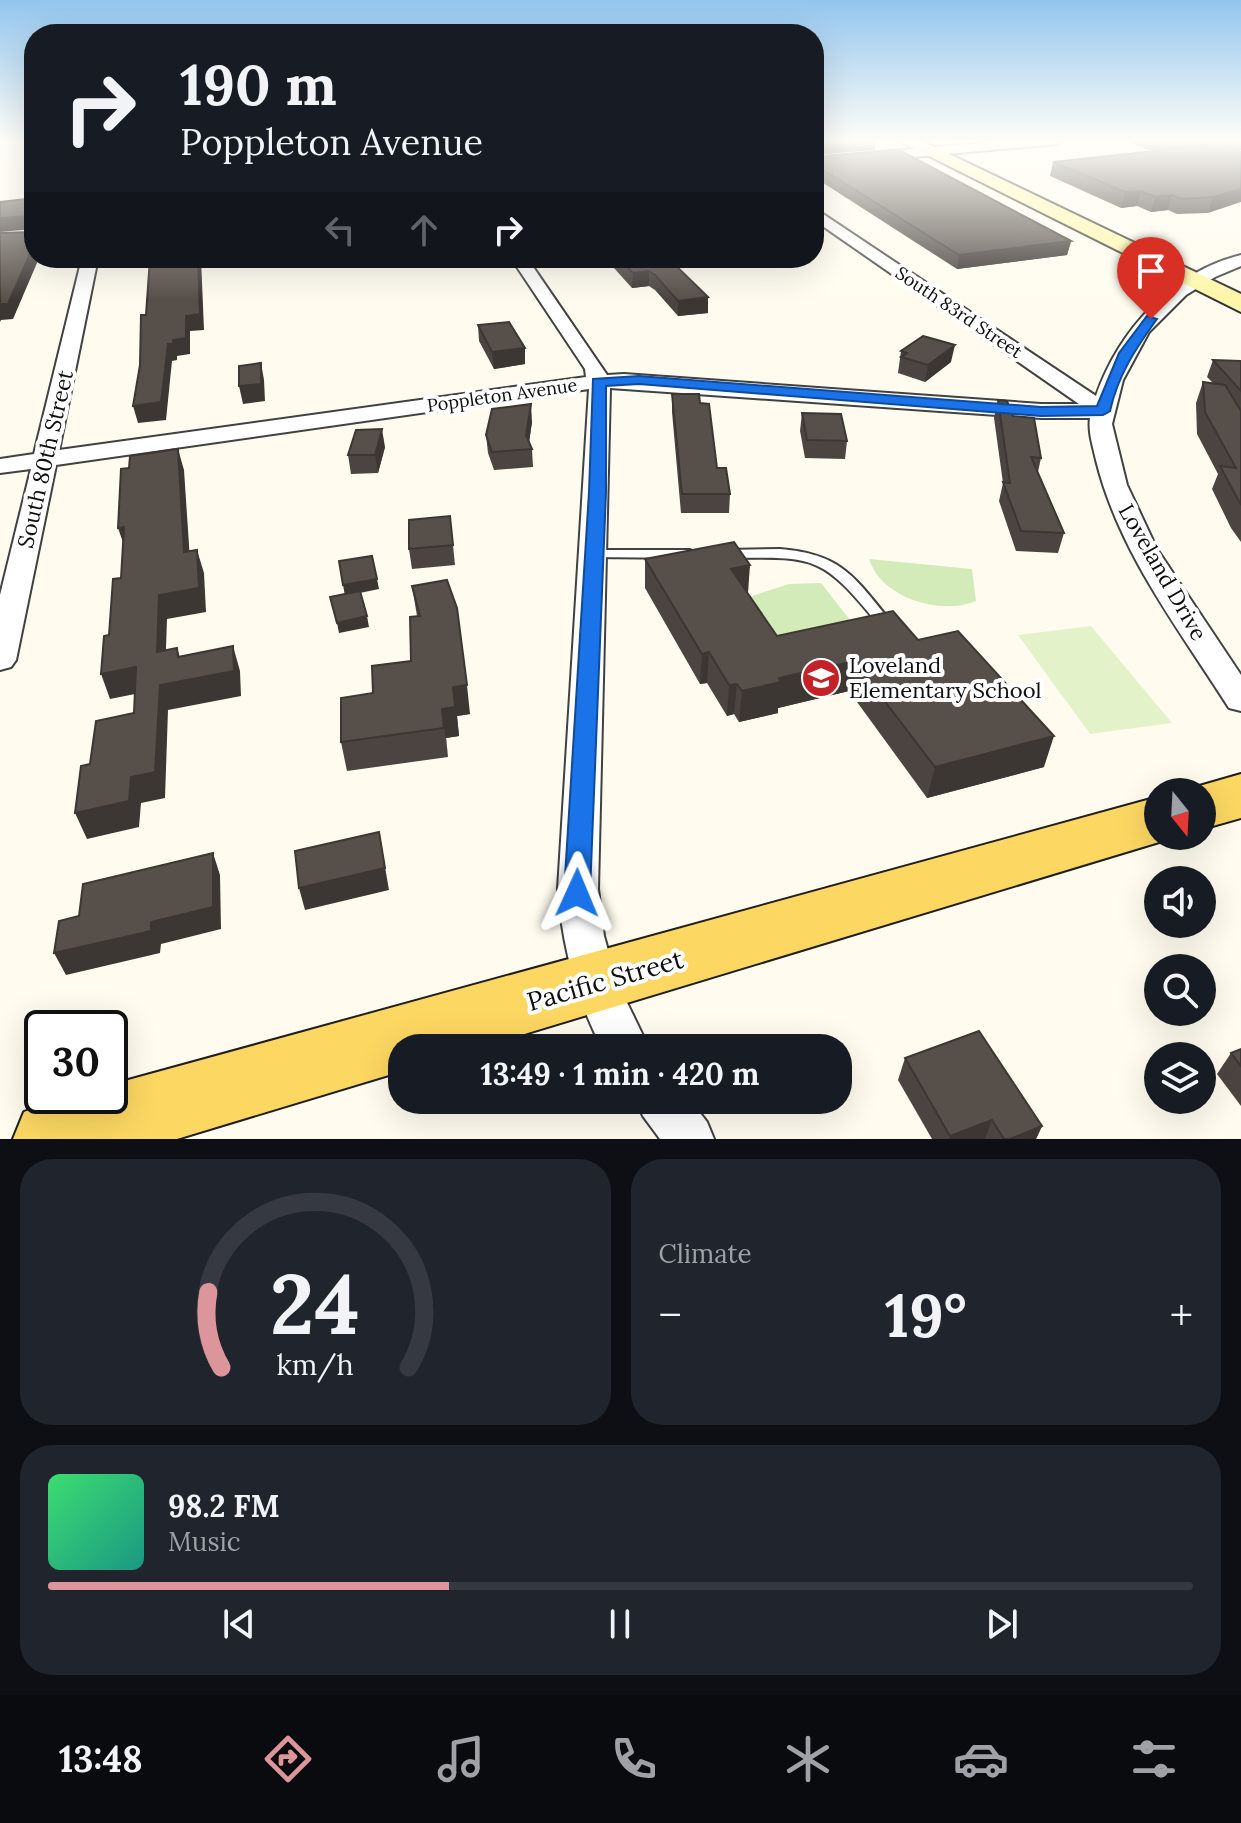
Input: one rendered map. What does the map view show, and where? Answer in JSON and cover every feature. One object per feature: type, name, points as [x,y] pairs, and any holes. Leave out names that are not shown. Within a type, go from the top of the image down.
[{"type":"main road","points":[[1014,193],[1241,304]]},
{"type":"main road","points":[[1216,803],[1241,796]]},
{"type":"main road","name":"Pacific Street","points":[[51,1139],[1144,824]]},
{"type":"street","name":"South 83rd Street","points":[[824,220],[1103,411]]},
{"type":"street","name":"Loveland Drive","points":[[1241,260],[1203,274],[1163,305],[1139,332],[1107,393],[1101,424],[1108,462],[1126,514],[1176,601],[1241,700]]},
{"type":"street","name":"South 80th Street","points":[[0,660],[88,268]]},
{"type":"street","points":[[526,268],[595,369],[601,395],[577,912],[597,982],[620,1034]]},
{"type":"street","name":"Poppleton Avenue","points":[[0,466],[598,382],[639,380],[1025,410],[1103,411]]},
{"type":"street","points":[[671,1114],[690,1139]]},
{"type":"lane","points":[[594,554],[783,555],[813,558],[831,566],[843,576],[883,621]]},
{"type":"green space","points":[[869,559],[972,569],[976,601],[946,606],[914,600],[886,584]]},
{"type":"green space","points":[[821,583],[861,634],[774,638],[746,598],[789,584]]},
{"type":"green space","points":[[1091,626],[1172,723],[1090,734],[1018,635]]},
{"type":"building","points":[[860,193],[981,193],[1071,241],[959,255]]},
{"type":"building","points":[[1146,193],[1226,193],[1182,199],[1172,195],[1155,197]]},
{"type":"building","points":[[24,199],[24,216],[0,218],[0,202]]},
{"type":"building","points":[[24,232],[24,267],[8,304],[0,304],[0,233]]},
{"type":"building","points":[[149,268],[198,268],[200,314],[186,316],[186,338],[168,344],[161,402],[133,406],[140,365],[141,315],[146,315]]},
{"type":"building","points":[[628,268],[678,268],[708,297],[678,301],[649,271],[633,273]]},
{"type":"building","points":[[509,322],[525,348],[492,352],[478,325]]},
{"type":"building","points":[[923,336],[955,345],[928,365],[901,357],[907,353],[901,351]]},
{"type":"building","points":[[1213,360],[1241,361],[1241,391]]},
{"type":"building","points":[[261,363],[261,384],[239,386],[239,366]]},
{"type":"building","points":[[1203,382],[1225,385],[1241,411],[1241,505],[1220,466],[1236,468],[1205,412]]},
{"type":"building","points":[[672,394],[699,394],[700,403],[709,404],[717,468],[726,468],[730,494],[682,494]]},
{"type":"building","points":[[998,400],[1007,401],[1013,416],[1034,418],[1041,458],[1031,457],[1064,533],[1021,531],[1003,482],[1010,483]]},
{"type":"building","points":[[531,404],[526,435],[532,449],[492,452],[486,435],[492,409]]},
{"type":"building","points":[[802,413],[841,414],[847,441],[807,440]]},
{"type":"building","points":[[382,429],[375,455],[348,455],[356,430]]},
{"type":"building","points":[[178,449],[184,552],[197,550],[199,588],[159,595],[157,652],[177,648],[178,657],[233,646],[234,671],[160,685],[155,772],[131,777],[129,801],[75,813],[81,766],[90,764],[96,721],[134,713],[136,667],[101,674],[104,636],[109,635],[113,579],[121,578],[124,527],[118,528],[121,469],[129,468],[130,456]]},
{"type":"building","points":[[450,516],[453,545],[409,549],[409,520]]},
{"type":"building","points":[[734,542],[750,565],[731,569],[777,636],[893,611],[918,640],[958,631],[1054,736],[935,767],[854,661],[779,678],[781,682],[742,691],[737,684],[729,685],[709,652],[702,654],[645,559]]},
{"type":"building","points":[[372,556],[377,579],[343,585],[339,561]]},
{"type":"building","points":[[447,580],[457,608],[467,685],[453,687],[455,707],[442,709],[444,728],[341,742],[341,698],[373,693],[372,666],[411,661],[410,617],[420,616],[412,586]]},
{"type":"building","points":[[360,591],[367,616],[337,623],[330,597]]},
{"type":"building","points":[[379,832],[385,868],[299,888],[295,851]]},
{"type":"building","points":[[213,853],[213,907],[151,922],[151,931],[54,953],[59,921],[79,916],[83,884]]},
{"type":"building","points":[[979,1031],[1042,1126],[1004,1139],[992,1120],[950,1136],[905,1058]]},
{"type":"building","points":[[1241,1049],[1241,1066],[1231,1053]]},
{"type":"place","name":"Loveland Elementary School","points":[[821,678]]},
{"type":"route","points":[[577,893],[601,395],[598,382],[639,380],[1041,411],[1103,411],[1107,393],[1126,353],[1151,319]]}]
